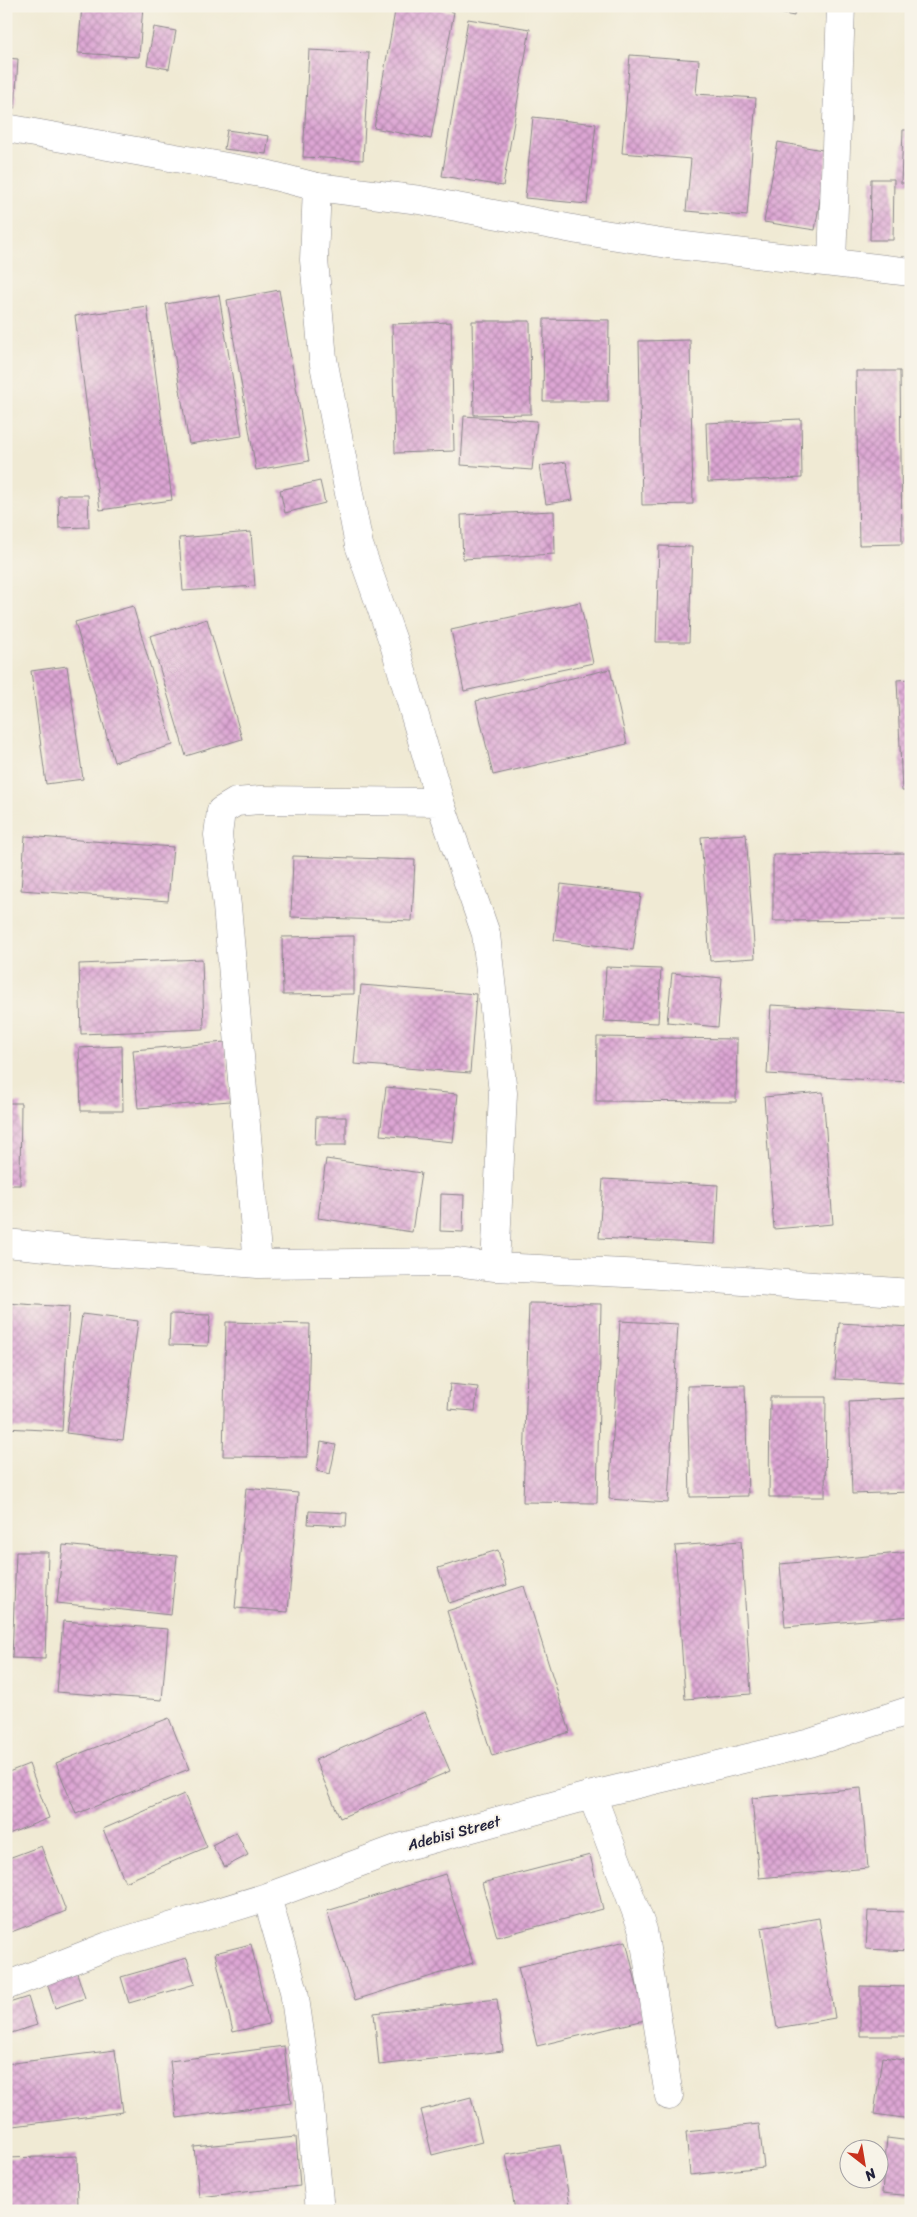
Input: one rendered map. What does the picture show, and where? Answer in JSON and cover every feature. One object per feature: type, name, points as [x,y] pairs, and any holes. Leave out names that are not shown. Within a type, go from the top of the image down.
[{"type":"street","points":[[832,262],[842,6]]},
{"type":"street","points":[[6,128],[266,174],[317,187],[420,200],[578,230],[668,244],[911,272]]},
{"type":"street","points":[[317,187],[314,260],[323,359],[359,545],[394,644],[440,802],[486,934],[503,1093],[495,1267]]},
{"type":"street","points":[[258,1264],[227,906],[218,835],[221,811],[236,802],[260,800],[440,802]]},
{"type":"street","points":[[6,1243],[86,1252],[258,1264],[456,1262],[495,1267],[646,1274],[911,1293]]},
{"type":"street","name":"Adebisi Street","points":[[6,1986],[108,1946],[267,1897],[399,1848],[592,1794],[810,1743],[911,1710]]},
{"type":"street","points":[[592,1794],[643,1930],[669,2096]]},
{"type":"street","points":[[267,1897],[294,1991],[309,2097],[320,2211]]},
{"type":"building","points":[[82,6],[143,6],[139,57],[78,53]]},
{"type":"building","points":[[396,6],[419,6],[454,12],[431,139],[374,128]]},
{"type":"building","points":[[745,6],[795,6],[794,16]]},
{"type":"building","points":[[468,19],[530,29],[503,186],[442,176]]},
{"type":"building","points":[[154,27],[176,31],[169,69],[147,65]]},
{"type":"building","points":[[309,50],[369,53],[363,160],[303,157]]},
{"type":"building","points":[[630,55],[699,60],[696,94],[756,98],[747,216],[686,211],[691,159],[622,153]]},
{"type":"building","points":[[6,58],[18,59],[15,108],[6,107]]},
{"type":"building","points":[[909,90],[911,90],[911,120],[907,120]]},
{"type":"building","points":[[533,117],[596,124],[587,204],[525,198]]},
{"type":"building","points":[[227,130],[269,136],[266,154],[224,149]]},
{"type":"building","points":[[903,130],[911,130],[911,183],[901,183]]},
{"type":"building","points":[[778,142],[828,151],[815,230],[764,222]]},
{"type":"building","points":[[871,179],[894,179],[893,240],[870,240]]},
{"type":"building","points":[[279,290],[309,461],[256,470],[227,300]]},
{"type":"building","points":[[219,295],[242,436],[189,444],[166,304]]},
{"type":"building","points":[[147,306],[172,500],[100,510],[75,316]]},
{"type":"building","points":[[544,319],[609,320],[608,401],[543,401]]},
{"type":"building","points":[[472,321],[530,321],[531,414],[474,415]]},
{"type":"building","points":[[451,322],[454,451],[395,453],[392,324]]},
{"type":"building","points":[[690,340],[693,504],[642,505],[639,341]]},
{"type":"building","points":[[856,371],[900,371],[902,544],[859,545]]},
{"type":"building","points":[[464,416],[537,421],[532,470],[461,465]]},
{"type":"building","points":[[801,419],[802,478],[708,482],[706,423]]},
{"type":"building","points":[[566,462],[573,500],[546,504],[540,466]]},
{"type":"building","points":[[320,481],[325,503],[285,513],[280,490]]},
{"type":"building","points":[[58,495],[88,495],[89,527],[59,528]]},
{"type":"building","points":[[554,511],[555,554],[463,559],[461,515]]},
{"type":"building","points":[[251,532],[255,586],[183,591],[179,538]]},
{"type":"building","points":[[659,546],[692,547],[689,642],[656,642]]},
{"type":"building","points":[[580,602],[593,663],[464,691],[451,630]]},
{"type":"building","points":[[133,606],[173,745],[114,762],[75,622]]},
{"type":"building","points":[[207,619],[242,739],[186,756],[150,636]]},
{"type":"building","points":[[67,666],[83,779],[46,784],[31,671]]},
{"type":"building","points":[[610,669],[627,744],[493,775],[476,701]]},
{"type":"building","points":[[911,679],[911,791],[902,791],[897,680]]},
{"type":"building","points":[[746,834],[755,958],[710,961],[701,837]]},
{"type":"building","points":[[25,836],[173,847],[168,901],[21,890]]},
{"type":"building","points":[[910,853],[910,920],[773,921],[773,855]]},
{"type":"building","points":[[293,856],[415,860],[412,921],[291,917]]},
{"type":"building","points":[[561,884],[641,894],[633,950],[554,940]]},
{"type":"building","points":[[354,936],[354,994],[283,995],[282,937]]},
{"type":"building","points":[[202,959],[204,1029],[81,1034],[79,964]]},
{"type":"building","points":[[606,967],[661,969],[658,1023],[603,1021]]},
{"type":"building","points":[[672,973],[722,978],[718,1027],[667,1022]]},
{"type":"building","points":[[361,985],[476,994],[470,1073],[354,1064]]},
{"type":"building","points":[[771,1005],[911,1013],[909,1082],[767,1074]]},
{"type":"building","points":[[597,1037],[737,1039],[736,1102],[596,1101]]},
{"type":"building","points":[[225,1042],[230,1101],[138,1108],[133,1050]]},
{"type":"building","points":[[122,1046],[123,1111],[81,1111],[79,1048]]},
{"type":"building","points":[[386,1087],[458,1094],[453,1142],[380,1135]]},
{"type":"building","points":[[823,1092],[833,1224],[774,1229],[764,1097]]},
{"type":"building","points":[[6,1103],[21,1103],[20,1185],[6,1185]]},
{"type":"building","points":[[316,1117],[346,1117],[346,1145],[315,1145]]},
{"type":"building","points":[[326,1159],[421,1173],[412,1232],[318,1218]]},
{"type":"building","points":[[603,1179],[718,1185],[715,1244],[599,1238]]},
{"type":"building","points":[[441,1194],[464,1195],[463,1232],[440,1231]]},
{"type":"building","points":[[6,1303],[69,1307],[62,1431],[6,1428]]},
{"type":"building","points":[[529,1303],[601,1304],[597,1503],[523,1502]]},
{"type":"building","points":[[82,1314],[138,1321],[123,1440],[66,1433]]},
{"type":"building","points":[[170,1314],[210,1315],[208,1346],[169,1345]]},
{"type":"building","points":[[620,1321],[678,1324],[668,1503],[609,1499]]},
{"type":"building","points":[[226,1322],[310,1324],[307,1457],[223,1456]]},
{"type":"building","points":[[839,1323],[911,1327],[907,1383],[835,1379]]},
{"type":"building","points":[[450,1384],[478,1387],[475,1411],[448,1409]]},
{"type":"building","points":[[745,1385],[748,1496],[690,1497],[687,1386]]},
{"type":"building","points":[[770,1397],[826,1397],[825,1497],[769,1497]]},
{"type":"building","points":[[910,1398],[911,1492],[852,1494],[849,1401]]},
{"type":"building","points":[[321,1442],[336,1445],[330,1474],[317,1471]]},
{"type":"building","points":[[246,1488],[298,1493],[288,1612],[235,1608]]},
{"type":"building","points":[[309,1511],[347,1513],[346,1526],[308,1524]]},
{"type":"building","points":[[741,1541],[751,1694],[685,1699],[675,1546]]},
{"type":"building","points":[[63,1545],[177,1556],[171,1615],[57,1603]]},
{"type":"building","points":[[498,1550],[507,1585],[449,1603],[438,1568]]},
{"type":"building","points":[[16,1552],[48,1552],[45,1659],[12,1658]]},
{"type":"building","points":[[911,1552],[911,1616],[785,1627],[780,1564]]},
{"type":"building","points":[[524,1586],[570,1732],[492,1756],[447,1611]]},
{"type":"building","points":[[63,1621],[168,1629],[162,1700],[57,1692]]},
{"type":"building","points":[[425,1712],[450,1771],[340,1818],[315,1760]]},
{"type":"building","points":[[169,1718],[189,1769],[76,1814],[56,1763]]},
{"type":"building","points":[[29,1764],[49,1818],[6,1835],[6,1773]]},
{"type":"building","points":[[861,1788],[868,1868],[759,1878],[752,1798]]},
{"type":"building","points":[[184,1794],[207,1847],[125,1882],[103,1829]]},
{"type":"building","points":[[236,1832],[248,1855],[225,1867],[212,1845]]},
{"type":"building","points":[[41,1846],[66,1911],[6,1934],[6,1859]]},
{"type":"building","points":[[590,1855],[603,1909],[497,1937],[482,1883]]},
{"type":"building","points":[[445,1874],[473,1963],[355,2000],[327,1911]]},
{"type":"building","points":[[868,1911],[911,1912],[911,1951],[866,1949]]},
{"type":"building","points":[[819,1918],[835,2018],[777,2028],[761,1928]]},
{"type":"building","points":[[626,1941],[645,2020],[537,2046],[518,1967]]},
{"type":"building","points":[[251,1944],[269,2024],[233,2032],[215,1953]]},
{"type":"building","points":[[187,1958],[195,1984],[129,2003],[121,1977]]},
{"type":"building","points":[[77,1973],[85,1998],[55,2008],[47,1983]]},
{"type":"building","points":[[860,1986],[911,1987],[911,2036],[860,2036]]},
{"type":"building","points":[[28,1997],[37,2025],[8,2034],[6,2004]]},
{"type":"building","points":[[497,1999],[503,2051],[379,2065],[374,2013]]},
{"type":"building","points":[[284,2046],[291,2103],[177,2118],[170,2061]]},
{"type":"building","points":[[115,2050],[123,2112],[6,2127],[6,2064]]},
{"type":"building","points":[[882,2057],[911,2061],[911,2119],[874,2114]]},
{"type":"building","points":[[471,2097],[482,2142],[432,2155],[421,2110]]},
{"type":"building","points":[[759,2124],[764,2167],[690,2175],[686,2132]]},
{"type":"building","points":[[296,2137],[300,2186],[199,2197],[194,2147]]},
{"type":"building","points":[[887,2138],[911,2141],[911,2196],[882,2193],[882,2190],[890,2190],[890,2140],[887,2140]]},
{"type":"building","points":[[560,2145],[571,2211],[515,2211],[506,2154]]},
{"type":"building","points":[[77,2156],[78,2211],[6,2211],[6,2158]]}]
